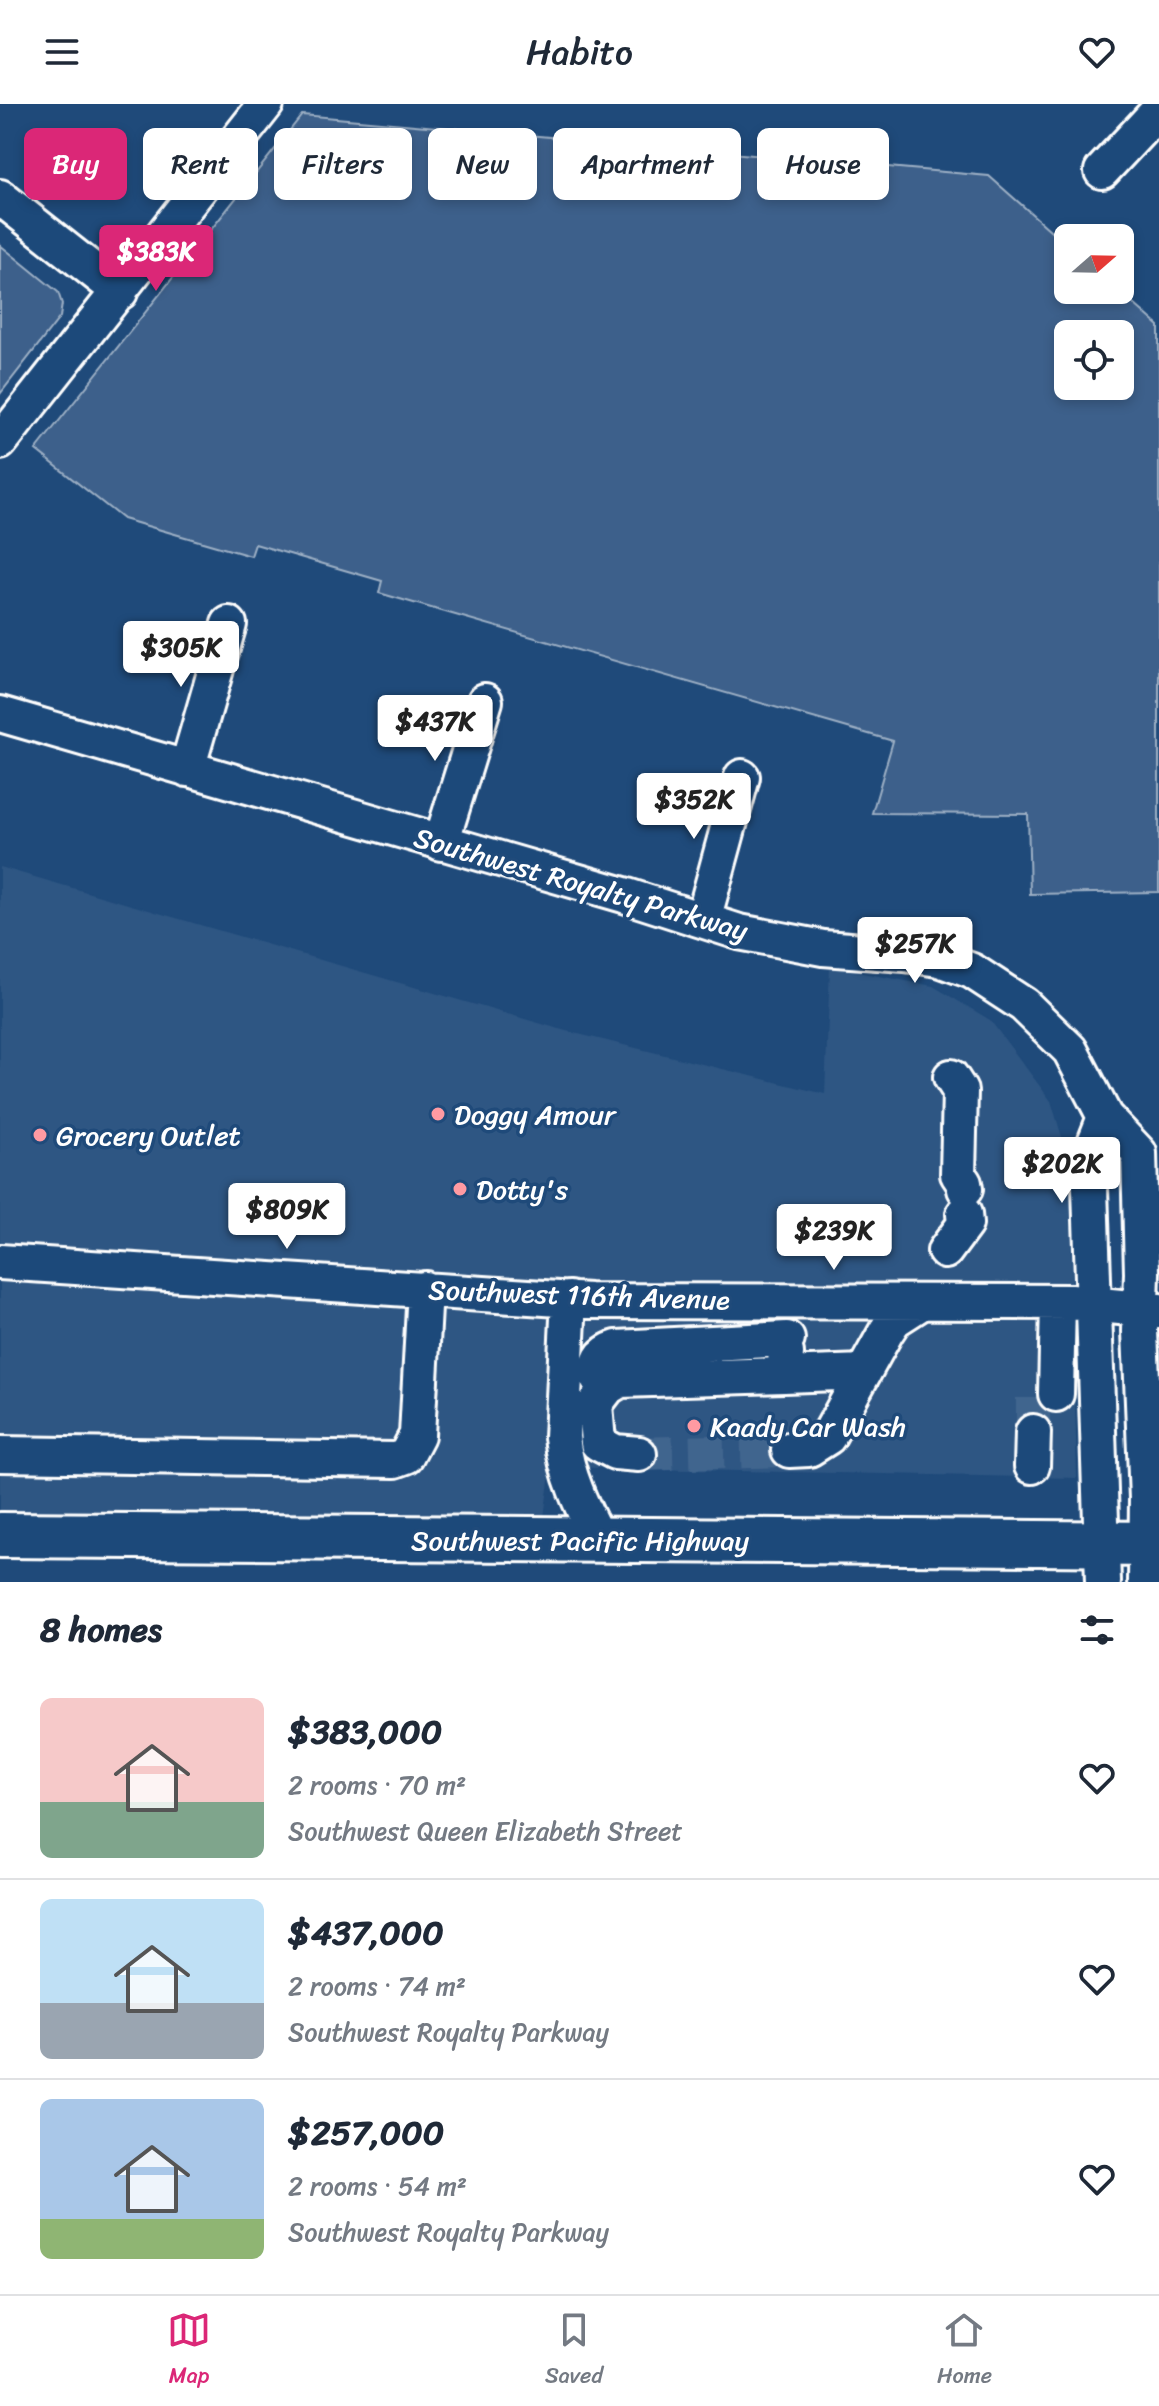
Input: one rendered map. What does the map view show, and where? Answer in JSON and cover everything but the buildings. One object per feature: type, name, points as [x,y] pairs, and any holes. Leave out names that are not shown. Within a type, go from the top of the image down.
[{"type":"highway","name":"Southwest Pacific Highway","points":[[0,1535],[599,1541],[1102,1563],[1150,1557]]},
{"type":"street","points":[[0,442],[266,104]]},
{"type":"street","points":[[1102,171],[1159,110]]},
{"type":"street","points":[[0,197],[120,292]]},
{"type":"street","points":[[187,769],[229,624]]},
{"type":"street","points":[[441,843],[485,701]]},
{"type":"street","name":"Southwest Royalty Parkway","points":[[0,714],[782,942],[939,959],[972,971],[1024,1005],[1070,1050],[1105,1117],[1139,1153],[1151,1310],[1140,1331],[1150,1557]]},
{"type":"street","points":[[703,920],[742,777]]},
{"type":"street","points":[[951,1077],[960,1091],[956,1210]]},
{"type":"street","points":[[1102,1563],[1089,1158],[1105,1117]]},
{"type":"street","name":"Southwest 116th Avenue","points":[[0,1262],[569,1299],[1046,1302],[1151,1310]]},
{"type":"street","points":[[0,1454],[395,1460],[406,1456],[417,1435],[425,1289]]},
{"type":"street","points":[[569,1299],[562,1437],[564,1454],[578,1499],[599,1541]]},
{"type":"street","points":[[786,1355],[790,1301]]},
{"type":"street","points":[[789,1450],[809,1449],[828,1437],[894,1320],[922,1302]]},
{"type":"street","points":[[1045,1378],[1046,1302]]},
{"type":"street","points":[[639,1454],[615,1452],[598,1443],[597,1392],[600,1395],[620,1380],[786,1355],[864,1372]]},
{"type":"shaded area","points":[[302,115],[448,128],[428,128],[428,200],[537,200],[537,136],[553,137],[553,200],[741,200],[741,154],[757,155],[757,200],[889,200],[889,167],[989,176],[1054,234],[1054,304],[1134,304],[1159,326],[1159,892],[1030,894],[1028,814],[872,813],[893,741],[379,593],[382,581],[255,544],[251,556],[123,519],[36,450],[235,200],[258,200],[258,170],[274,150],[274,200],[412,200],[412,128],[292,128]]},
{"type":"shaded area","points":[[0,245],[58,292],[62,304],[60,317],[0,394]]},
{"type":"shaded area","points":[[0,867],[566,1031],[825,1094],[830,967],[933,986],[990,1020],[1051,1101],[1069,1160],[1077,1478],[551,1467],[544,1517],[81,1514],[0,1510]]},
{"type":"tunnel","points":[[1033,1393],[1033,1432]]},
{"type":"tunnel","points":[[639,1454],[789,1450]]},
{"type":"place","name":"Doggy Amour","points":[[438,1114]]},
{"type":"place","name":"Grocery Outlet","points":[[40,1135]]},
{"type":"place","name":"Dotty's","points":[[460,1189]]},
{"type":"place","name":"Kaady Car Wash","points":[[694,1426]]}]
